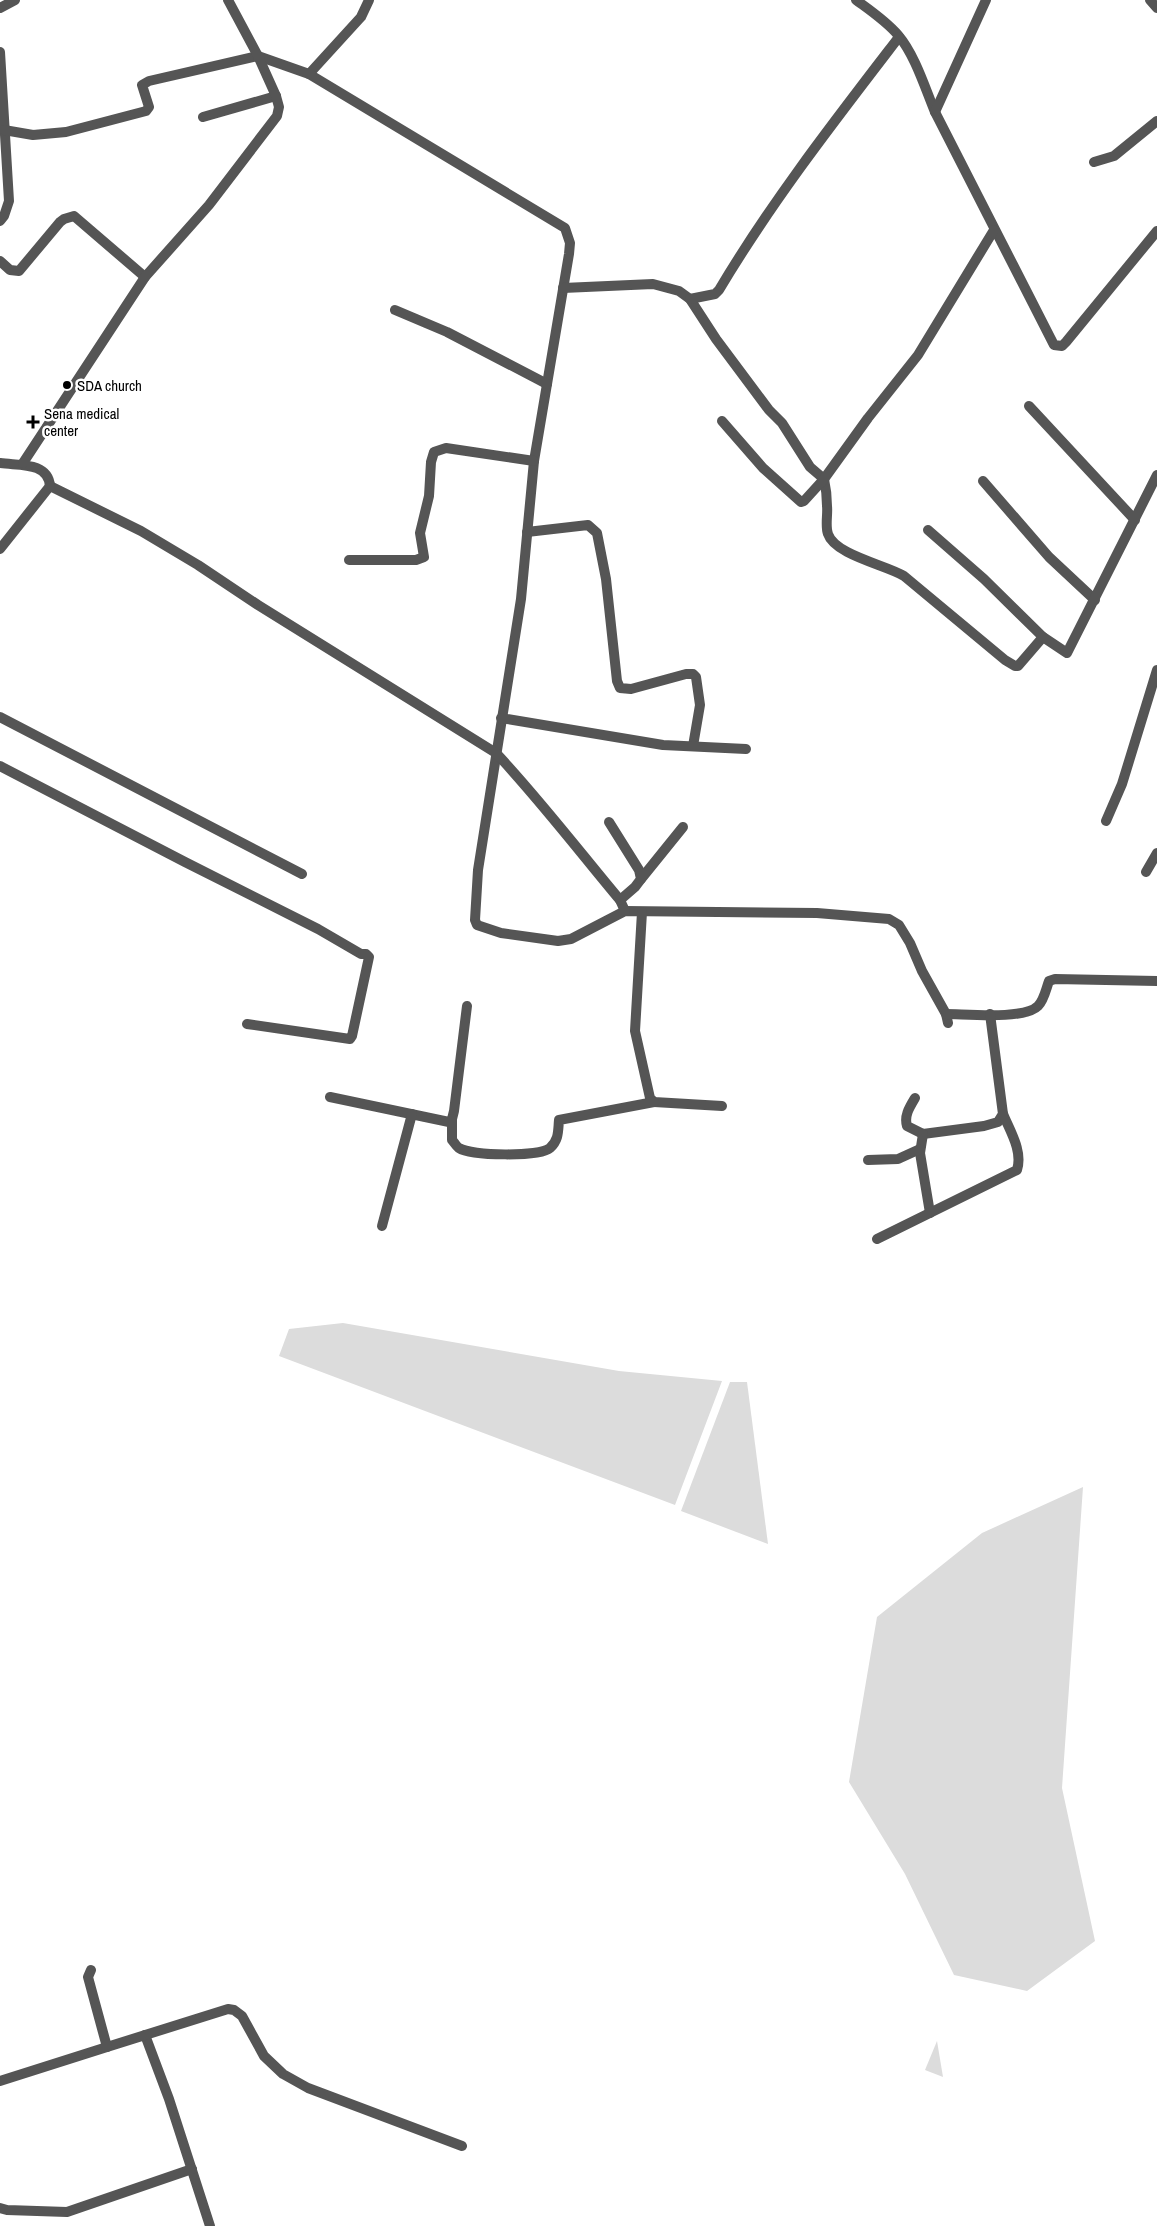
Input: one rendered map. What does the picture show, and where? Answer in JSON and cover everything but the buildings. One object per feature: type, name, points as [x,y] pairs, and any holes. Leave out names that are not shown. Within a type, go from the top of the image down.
[{"type":"street","points":[[0,8],[15,0]]},
{"type":"street","points":[[23,464],[144,277],[209,205],[274,120],[279,108],[276,96],[258,56],[228,0]]},
{"type":"street","points":[[309,74],[360,17],[369,0]]},
{"type":"street","points":[[856,0],[878,15],[899,36],[920,74],[935,112],[994,230],[1054,344],[1058,346],[1066,342],[1157,231]]},
{"type":"street","points":[[935,112],[986,0]]},
{"type":"street","points":[[1150,0],[1157,8]]},
{"type":"street","points":[[690,298],[715,294],[719,290],[745,244],[799,168],[899,36]]},
{"type":"street","points":[[0,52],[9,201],[0,222]]},
{"type":"street","points":[[4,130],[33,135],[66,132],[146,111],[148,102],[142,86],[149,81],[258,56],[309,74],[565,228],[570,243],[534,461],[521,599],[478,870],[475,920],[478,925],[501,933],[558,942],[571,939],[625,911],[817,913],[889,918],[899,925],[910,943],[922,972],[947,1018],[990,1014],[1013,1015],[1028,1012],[1037,1007],[1042,1001],[1049,981],[1055,979],[1157,981]]},
{"type":"street","points":[[203,117],[276,96]]},
{"type":"street","points":[[1094,162],[1114,156],[1157,120]]},
{"type":"street","points":[[0,261],[10,270],[19,271],[64,218],[74,216],[144,277]]},
{"type":"street","points":[[722,421],[763,468],[801,502],[804,501],[824,480],[868,418],[918,355],[994,230]]},
{"type":"street","points":[[563,288],[653,284],[679,291],[690,298],[716,339],[769,410],[782,424],[810,467],[824,480],[828,505],[827,533],[833,542],[858,557],[880,567],[893,568],[1005,660],[1015,666],[1018,666],[1043,638]]},
{"type":"street","points":[[395,310],[447,332],[547,384]]},
{"type":"street","points":[[1029,406],[1135,520]]},
{"type":"street","points":[[349,560],[416,560],[424,557],[420,533],[429,496],[431,462],[434,452],[438,449],[446,448],[534,461]]},
{"type":"street","points":[[0,463],[23,464],[38,469],[48,476],[50,486],[0,549]]},
{"type":"street","points":[[928,530],[984,579],[1043,638],[1067,653],[1157,475]]},
{"type":"street","points":[[983,481],[1049,557],[1095,600]]},
{"type":"street","points":[[50,486],[141,531],[198,565],[258,605],[496,753],[526,786],[620,900],[625,911]]},
{"type":"street","points":[[528,532],[588,525],[597,533],[606,579],[617,681],[620,688],[631,689],[686,674],[693,674],[696,677],[700,705],[693,746]]},
{"type":"street","points":[[1106,821],[1122,784],[1157,670]]},
{"type":"street","points":[[0,717],[302,874]]},
{"type":"street","points":[[502,718],[663,745],[746,749]]},
{"type":"street","points":[[0,766],[369,957],[350,1039],[247,1024]]},
{"type":"street","points":[[609,822],[639,870],[641,879]]},
{"type":"street","points":[[620,900],[635,887],[683,827]]},
{"type":"street","points":[[1146,872],[1157,853]]},
{"type":"street","points":[[642,912],[635,1031],[650,1098],[654,1102]]},
{"type":"street","points":[[467,1006],[452,1120],[452,1140],[459,1148],[474,1153],[537,1154],[549,1150],[558,1140],[559,1120],[654,1102],[722,1106]]},
{"type":"street","points":[[877,1239],[1016,1170],[1020,1162],[1002,1114],[990,1014]]},
{"type":"street","points":[[330,1097],[449,1122],[452,1120]]},
{"type":"street","points":[[914,1098],[907,1111],[905,1121],[907,1126],[923,1134],[984,1126],[998,1122],[1002,1114]]},
{"type":"street","points":[[382,1226],[412,1114]]},
{"type":"street","points":[[923,1134],[920,1149],[930,1212]]},
{"type":"street","points":[[868,1160],[898,1159],[920,1149]]},
{"type":"street","points":[[90,1970],[88,1977],[107,2047]]},
{"type":"street","points":[[0,2081],[228,2009],[234,2010],[242,2016],[264,2056],[283,2074],[308,2088],[462,2146]]},
{"type":"street","points":[[145,2035],[210,2226]]},
{"type":"street","points":[[0,2208],[6,2210],[67,2212],[192,2169]]},
{"type":"shaded area","points":[[343,1323],[619,1371],[722,1381],[675,1505],[279,1356],[289,1329]]},
{"type":"shaded area","points":[[730,1382],[747,1382],[768,1544],[681,1511]]},
{"type":"shaded area","points":[[1083,1487],[1062,1788],[1095,1941],[1027,1991],[954,1975],[905,1874],[849,1782],[877,1617],[982,1533]]},
{"type":"shaded area","points":[[937,2041],[943,2077],[925,2070]]},
{"type":"place","name":"SDA church","points":[[67,385]]},
{"type":"place","name":"Sena medical center","points":[[33,422]]}]
